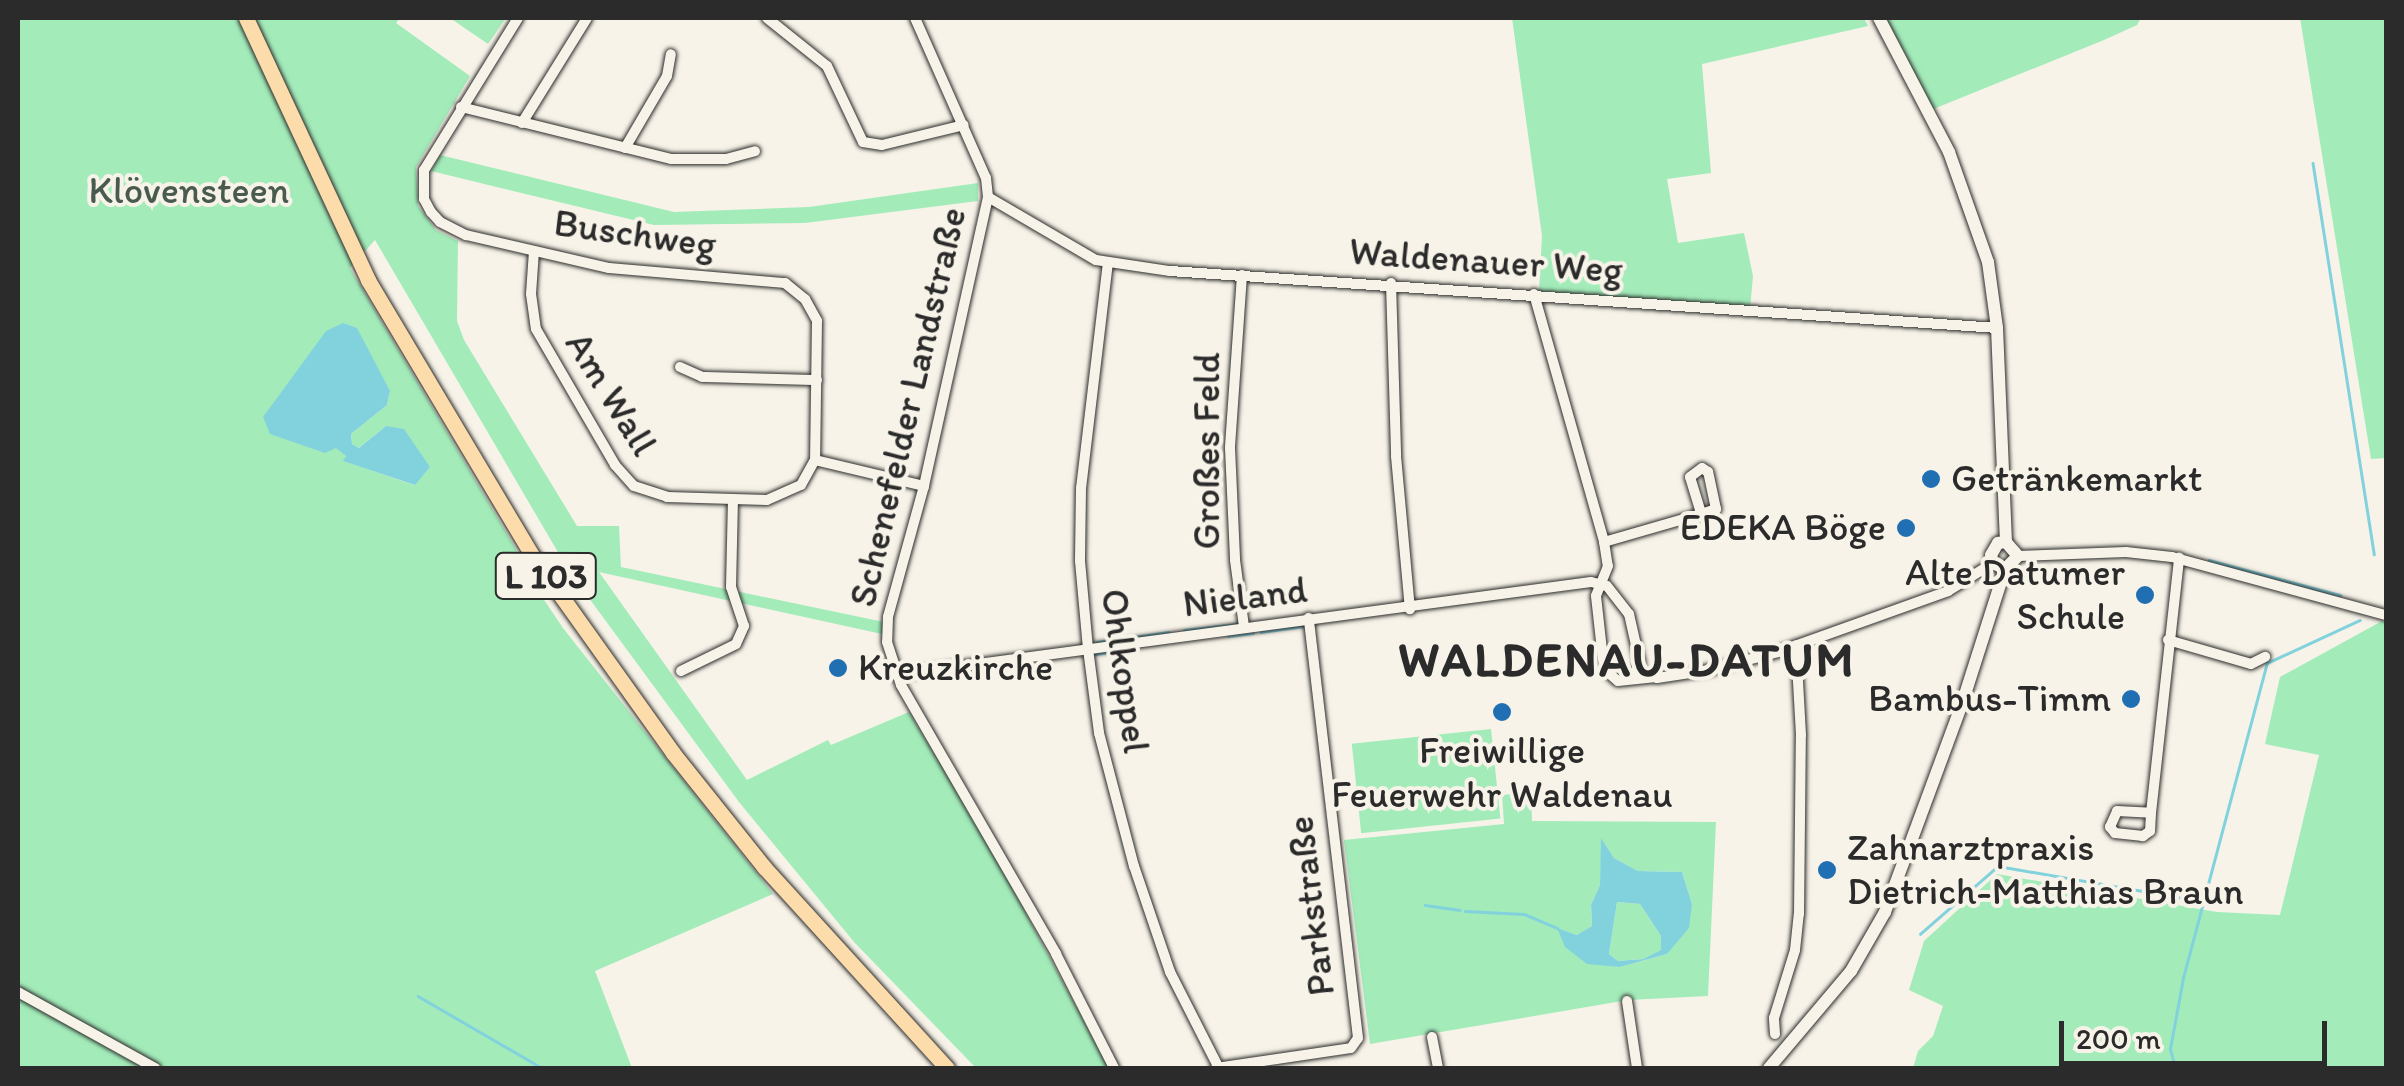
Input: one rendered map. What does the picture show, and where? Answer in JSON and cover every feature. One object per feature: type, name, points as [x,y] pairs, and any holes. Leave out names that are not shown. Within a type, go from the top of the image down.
[{"type":"main road","name":"L 103","points":[[246,18],[368,280],[534,558],[662,737],[764,867],[948,1068]]},
{"type":"street","points":[[518,18],[461,107],[685,161],[726,159],[755,151]]},
{"type":"street","points":[[522,122],[587,18]]},
{"type":"street","points":[[767,18],[827,66],[863,142],[882,145],[964,125]]},
{"type":"street","name":"Schenefelder Landstraße","points":[[916,18],[986,178],[988,197],[924,486],[886,630],[896,675],[1038,920],[1114,1068]]},
{"type":"street","points":[[1879,18],[1949,152],[1988,262],[1997,328],[2006,542],[2018,556]]},
{"type":"street","points":[[625,148],[667,76],[671,54]]},
{"type":"street","name":"Buschweg","points":[[461,107],[429,160],[422,184],[424,199],[440,222],[466,234],[534,251],[651,274],[762,278],[785,283],[805,299],[817,322],[815,460]]},
{"type":"street","name":"Waldenauer Weg","points":[[988,197],[1096,260],[1108,262],[1242,275],[1997,328]]},
{"type":"street","name":"Am Wall","points":[[534,251],[532,311],[536,329],[624,478],[655,495],[767,500],[788,494],[811,473],[815,460]]},
{"type":"street","name":"Ohlkoppel","points":[[1108,262],[1081,488],[1080,561],[1088,649],[1100,733],[1134,866],[1170,972],[1218,1068]]},
{"type":"street","name":"Großes Feld","points":[[1242,275],[1230,448],[1235,560],[1244,627]]},
{"type":"street","points":[[1391,284],[1396,456],[1410,609]]},
{"type":"street","points":[[1534,294],[1604,542],[1608,566],[1596,596],[1604,668],[1618,681],[1708,670],[1796,645],[1948,590],[2018,556],[2126,552],[2179,558],[2386,614]]},
{"type":"street","points":[[680,367],[702,377],[817,380]]},
{"type":"street","points":[[815,460],[924,486]]},
{"type":"street","points":[[681,671],[736,644],[744,626],[731,587],[732,500]]},
{"type":"street","points":[[1604,542],[1701,514]]},
{"type":"street","points":[[1769,1068],[1850,971],[1885,912],[1967,690],[1999,566],[1993,548],[2006,542]]},
{"type":"street","points":[[2152,814],[2179,558]]},
{"type":"street","points":[[1601,583],[1613,590],[1628,614],[1640,668],[1654,677]]},
{"type":"street","name":"Nieland","points":[[896,675],[1309,618],[1410,609],[1601,583]]},
{"type":"street","name":"Parkstraße","points":[[1218,1068],[1350,1048],[1358,1038],[1309,618]]},
{"type":"street","points":[[2168,640],[2251,664],[2265,658]]},
{"type":"street","points":[[1775,1034],[1774,1018],[1795,950],[1799,914],[1801,734],[1796,645]]},
{"type":"street","points":[[1632,678],[1640,668]]},
{"type":"street","points":[[18,992],[155,1068]]},
{"type":"street","points":[[1627,1002],[1637,1068]]},
{"type":"street","points":[[1432,1036],[1438,1068]]},
{"type":"green space","name":"Klövensteen","points":[[18,18],[400,18],[396,23],[470,76],[416,167],[418,206],[436,230],[458,241],[457,321],[464,340],[577,526],[619,526],[621,567],[884,622],[882,634],[599,572],[747,780],[828,740],[831,745],[909,712],[986,839],[1109,1068],[976,1068],[854,942],[739,802],[569,571],[375,240],[350,268],[516,549],[520,564],[563,628],[773,894],[595,971],[632,1068],[18,1068]],"holes":[[[390,391],[387,405],[351,434],[352,444],[359,448],[386,426],[430,467],[414,485],[344,461],[346,456],[336,447]]]},
{"type":"green space","points":[[450,18],[506,18],[488,44]]},
{"type":"green space","points":[[1512,18],[1864,18],[1868,26],[1702,64],[1711,173],[1667,179],[1678,243],[1744,233],[1753,276],[1750,309],[1539,291],[1542,236]]},
{"type":"green space","points":[[1882,18],[2141,18],[2137,25],[2104,40],[1931,110]]},
{"type":"green space","points":[[2300,18],[2386,18],[2386,458],[2371,459]]},
{"type":"green space","points":[[440,155],[674,212],[809,207],[978,183],[978,201],[805,223],[654,225],[431,171]]},
{"type":"green space","points":[[2386,622],[2386,1068],[1913,1068],[1918,1051],[1933,1036],[1943,1006],[1909,990],[1924,941],[1997,874],[2217,912],[2280,915],[2319,755],[2265,744],[2280,677]]},
{"type":"green space","points":[[1491,729],[1500,819],[1361,833],[1352,744]]},
{"type":"green space","points":[[1531,792],[1532,821],[1716,822],[1708,996],[1628,1000],[1370,1044],[1344,840],[1504,824],[1502,795]],"holes":[[[1602,840],[1614,858],[1638,871],[1682,872],[1692,904],[1667,954],[1620,967],[1558,929],[1578,935],[1592,926],[1591,905],[1600,885]]]},
{"type":"green space","points":[[1617,902],[1640,904],[1661,936],[1662,950],[1643,959],[1618,961],[1609,954]]},
{"type":"water","points":[[343,323],[357,328],[390,391],[387,405],[351,434],[352,444],[359,448],[386,426],[404,429],[430,467],[415,485],[343,461],[346,456],[336,448],[325,453],[270,434],[263,417],[326,331]]},
{"type":"water","points":[[1601,838],[1614,858],[1638,871],[1682,872],[1692,904],[1689,928],[1667,954],[1620,967],[1587,964],[1565,947],[1557,928],[1577,935],[1592,926],[1591,905],[1600,885]],"holes":[[[1617,902],[1640,904],[1661,936],[1661,950],[1643,959],[1618,961],[1609,954]]]},
{"type":"waterway","points":[[2313,163],[2374,554]]},
{"type":"waterway","points":[[2209,560],[2340,595]]},
{"type":"waterway","points":[[2175,1068],[2170,1049],[2183,978],[2267,663],[2360,620]]},
{"type":"waterway","points":[[1184,630],[1237,624]]},
{"type":"waterway","points":[[1261,632],[1304,626]]},
{"type":"waterway","points":[[1133,637],[1169,632]]},
{"type":"waterway","points":[[1228,636],[1253,633]]},
{"type":"waterway","points":[[1097,642],[1117,639]]},
{"type":"waterway","points":[[1096,654],[1128,649]]},
{"type":"waterway","points":[[1920,934],[1998,866],[2200,901]]},
{"type":"waterway","points":[[1425,905],[1460,910]]},
{"type":"waterway","points":[[1465,911],[1524,914],[1557,928]]},
{"type":"waterway","points":[[418,996],[542,1068]]},
{"type":"place","name":"Getränkemarkt","points":[[1931,479]]},
{"type":"place","name":"EDEKA Böge","points":[[1906,528]]},
{"type":"place","name":"Alte Datumer Schule","points":[[2145,595]]},
{"type":"place","name":"Kreuzkirche","points":[[838,668]]},
{"type":"place","name":"Bambus-Timm","points":[[2131,699]]},
{"type":"place","name":"Freiwillige Feuerwehr Waldenau","points":[[1502,712]]},
{"type":"place","name":"Zahnarztpraxis Dietrich-Matthias Braun","points":[[1827,870]]},
{"type":"district","name":"WALDENAU-DATUM","points":[[1627,660]]}]
